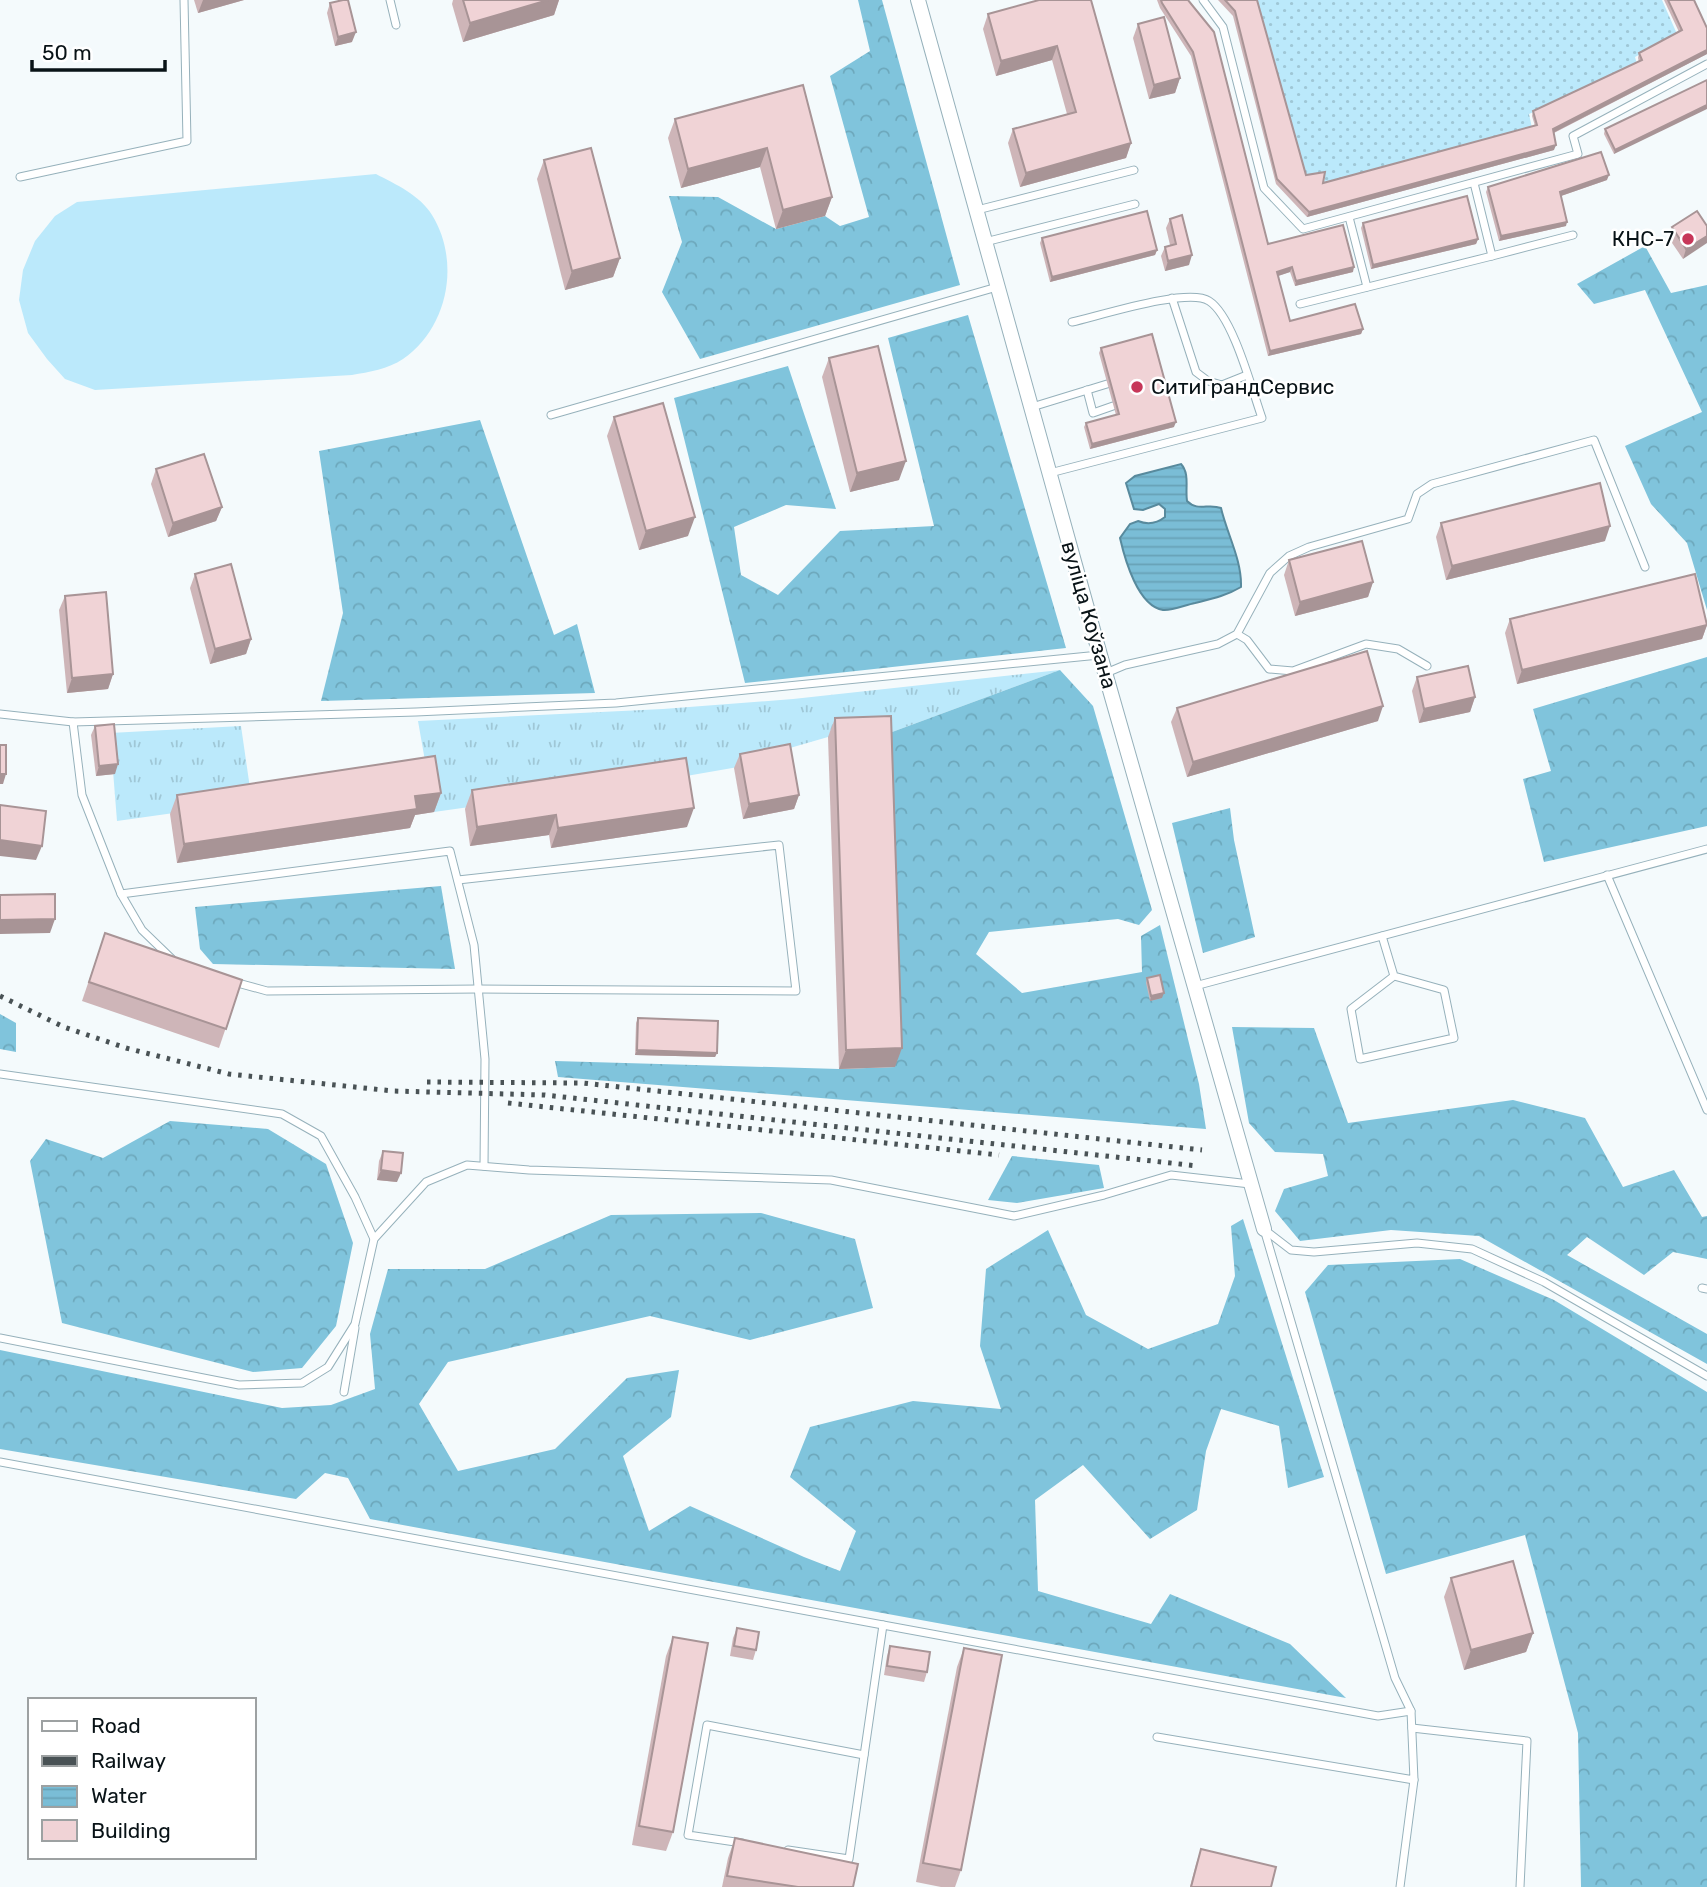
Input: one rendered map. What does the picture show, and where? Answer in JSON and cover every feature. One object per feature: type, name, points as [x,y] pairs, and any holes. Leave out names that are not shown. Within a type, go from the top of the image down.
[{"type":"street","name":"вуліца Коўзана","points":[[918,0],[1105,673],[1264,1228]]},
{"type":"lane","points":[[20,177],[187,141],[184,0]]},
{"type":"lane","points":[[390,0],[396,25]]},
{"type":"lane","points":[[1203,0],[1223,27],[1264,188],[1303,229],[1578,154],[1573,136],[1707,64]]},
{"type":"lane","points":[[976,210],[1134,170]]},
{"type":"lane","points":[[1474,183],[1492,256]]},
{"type":"lane","points":[[985,242],[1135,204]]},
{"type":"lane","points":[[1349,217],[1367,287]]},
{"type":"lane","points":[[1300,304],[1573,235]]},
{"type":"lane","points":[[551,415],[998,287]]},
{"type":"lane","points":[[1050,473],[1262,418],[1229,326],[1208,300],[1193,296],[1172,298],[1072,322]]},
{"type":"lane","points":[[1172,298],[1196,372],[1208,381],[1222,385],[1247,376]]},
{"type":"lane","points":[[1031,407],[1107,384]]},
{"type":"lane","points":[[1087,390],[1093,413],[1113,406]]},
{"type":"lane","points":[[1105,673],[1125,665],[1218,644],[1237,634],[1270,573],[1289,556],[1309,547],[1408,520],[1417,495],[1432,484],[1594,440],[1645,567]]},
{"type":"lane","points":[[1237,634],[1247,640],[1269,669],[1293,671],[1366,645],[1398,649],[1427,666]]},
{"type":"lane","points":[[0,714],[72,722],[617,703],[1100,655]]},
{"type":"lane","points":[[72,722],[82,795],[121,894],[142,930],[180,967]]},
{"type":"lane","points":[[230,981],[267,991],[796,991],[779,845],[458,880]]},
{"type":"lane","points":[[1195,986],[1707,849]]},
{"type":"lane","points":[[121,894],[450,851],[474,946],[485,1059],[484,1166]]},
{"type":"lane","points":[[1607,875],[1707,1110]]},
{"type":"lane","points":[[1382,936],[1394,976]]},
{"type":"lane","points":[[1394,976],[1444,990],[1454,1038],[1360,1059],[1351,1009],[1394,976]]},
{"type":"lane","points":[[0,1074],[282,1114],[321,1136],[355,1197],[374,1239]]},
{"type":"lane","points":[[344,1392],[355,1324],[374,1239],[426,1182],[467,1165],[529,1170],[831,1180],[1014,1216],[1104,1195],[1171,1175],[1251,1184]]},
{"type":"lane","points":[[1264,1228],[1291,1250],[1314,1252],[1418,1243],[1472,1249],[1544,1282],[1707,1376]]},
{"type":"lane","points":[[1264,1228],[1395,1678],[1411,1710],[1414,1780],[1400,1887]]},
{"type":"lane","points":[[0,1338],[239,1385],[302,1383],[328,1367],[355,1324]]},
{"type":"lane","points":[[0,1462],[1378,1716],[1411,1710]]},
{"type":"lane","points":[[782,1849],[849,1859],[883,1625]]},
{"type":"lane","points":[[755,1845],[688,1835],[707,1725],[864,1755]]},
{"type":"lane","points":[[1412,1728],[1527,1741],[1520,1887]]},
{"type":"lane","points":[[1157,1737],[1414,1780]]},
{"type":"green space","points":[[858,0],[882,0],[960,285],[700,359],[662,292],[682,242],[669,196],[718,197],[776,229],[825,216],[840,226],[869,217],[830,76],[870,51]]},
{"type":"green space","points":[[1257,0],[1662,0],[1677,34],[1635,57],[1637,64],[1529,114],[1532,128],[1324,184],[1325,173],[1306,176]]},
{"type":"green space","points":[[376,174],[407,191],[427,208],[441,233],[446,253],[445,293],[440,312],[431,330],[418,346],[391,365],[352,375],[95,390],[65,379],[28,333],[19,300],[23,270],[35,241],[55,216],[77,202]]},
{"type":"green space","points":[[1645,246],[1671,293],[1707,285],[1707,610],[1687,543],[1651,504],[1625,446],[1702,412],[1645,290],[1594,304],[1577,284]]},
{"type":"green space","points":[[968,315],[1066,648],[745,683],[674,398],[788,366],[836,509],[786,505],[734,527],[741,575],[778,595],[840,531],[934,526],[888,338]]},
{"type":"green space","points":[[480,420],[554,635],[577,624],[595,693],[321,701],[343,613],[319,451]]},
{"type":"green space","points":[[1707,657],[1707,826],[1544,862],[1523,779],[1551,771],[1533,709]]},
{"type":"green space","points":[[1060,670],[884,735],[828,737],[783,750],[785,759],[669,779],[434,812],[418,721],[663,709],[793,699]]},
{"type":"green space","points":[[1060,670],[1093,706],[1152,910],[1139,925],[1118,919],[989,932],[976,954],[1022,993],[1142,972],[1141,936],[1160,925],[1199,1084],[1206,1129],[558,1077],[555,1061],[839,1069],[895,1067],[884,735]]},
{"type":"green space","points":[[241,726],[252,802],[117,821],[110,733]]},
{"type":"green space","points":[[1230,808],[1234,840],[1255,937],[1203,953],[1172,823]]},
{"type":"green space","points":[[441,886],[455,969],[213,964],[200,949],[195,907]]},
{"type":"green space","points":[[0,1014],[16,1023],[16,1052],[0,1049]]},
{"type":"green space","points":[[1232,1027],[1314,1028],[1348,1123],[1513,1100],[1585,1118],[1623,1187],[1674,1170],[1702,1217],[1707,1216],[1707,1259],[1673,1252],[1644,1275],[1587,1237],[1567,1255],[1707,1334],[1707,1364],[1479,1236],[1391,1230],[1300,1241],[1275,1211],[1284,1189],[1328,1176],[1323,1154],[1275,1152],[1249,1123]]},
{"type":"green space","points":[[170,1121],[268,1129],[326,1164],[353,1243],[336,1326],[302,1368],[253,1372],[62,1323],[30,1161],[46,1139],[103,1158]]},
{"type":"green space","points":[[1012,1156],[1099,1165],[1104,1188],[1017,1203],[988,1200]]},
{"type":"green space","points":[[761,1213],[855,1239],[873,1308],[750,1340],[650,1316],[448,1362],[419,1404],[458,1471],[555,1449],[627,1378],[679,1370],[671,1417],[623,1456],[649,1531],[690,1506],[840,1571],[856,1531],[790,1477],[810,1427],[913,1401],[1001,1409],[980,1346],[986,1269],[1048,1230],[1086,1315],[1148,1349],[1218,1324],[1235,1276],[1231,1226],[1243,1219],[1324,1477],[1288,1488],[1279,1426],[1221,1409],[1206,1451],[1197,1510],[1150,1539],[1083,1465],[1035,1500],[1038,1591],[1151,1624],[1170,1594],[1290,1644],[1346,1698],[370,1519],[348,1478],[325,1473],[296,1499],[0,1449],[0,1350],[282,1408],[331,1405],[375,1389],[370,1334],[388,1269],[485,1269],[611,1215]]},
{"type":"green space","points":[[1460,1259],[1554,1300],[1707,1392],[1707,1887],[1581,1887],[1578,1733],[1525,1535],[1386,1574],[1305,1292],[1328,1265]]},
{"type":"water","points":[[1181,464],[1186,477],[1187,501],[1199,507],[1221,508],[1237,557],[1241,587],[1218,597],[1163,610],[1146,600],[1134,581],[1120,538],[1130,524],[1138,521],[1152,523],[1162,519],[1165,517],[1165,509],[1159,504],[1143,510],[1134,509],[1126,483],[1135,476]]},
{"type":"building","points":[[348,0],[356,32],[338,37],[330,3]]},
{"type":"building","points":[[463,0],[548,0],[470,23]]},
{"type":"building","points":[[1039,0],[1091,0],[1131,143],[1026,173],[1013,129],[1076,112],[1057,46],[1001,61],[988,14]]},
{"type":"building","points":[[1161,0],[1188,0],[1214,32],[1268,244],[1343,225],[1354,267],[1296,281],[1292,267],[1277,272],[1290,321],[1355,304],[1363,329],[1270,351],[1193,52]]},
{"type":"building","points":[[1225,0],[1257,0],[1306,175],[1325,172],[1323,183],[1537,125],[1533,111],[1642,60],[1639,53],[1682,30],[1668,0],[1694,0],[1707,28],[1707,50],[1553,129],[1556,145],[1309,212],[1277,179],[1235,11]]},
{"type":"building","points":[[1164,17],[1180,78],[1154,85],[1138,24]]},
{"type":"building","points":[[1707,80],[1707,105],[1615,150],[1605,129]]},
{"type":"building","points":[[803,85],[832,197],[783,210],[767,148],[688,169],[675,119]]},
{"type":"building","points":[[591,148],[620,258],[572,271],[544,160]]},
{"type":"building","points":[[1601,152],[1609,175],[1560,192],[1567,222],[1501,236],[1488,187]]},
{"type":"building","points":[[1467,196],[1478,239],[1373,265],[1363,223]]},
{"type":"building","points":[[1147,211],[1157,250],[1052,277],[1042,238]]},
{"type":"building","points":[[1697,211],[1707,226],[1707,236],[1686,249],[1672,227]]},
{"type":"building","points":[[1182,215],[1192,255],[1168,261],[1165,247],[1176,244],[1170,219]]},
{"type":"building","points":[[1152,334],[1176,422],[1092,444],[1086,423],[1119,414],[1101,348]]},
{"type":"building","points":[[878,346],[906,461],[857,473],[829,358]]},
{"type":"building","points":[[663,403],[695,517],[646,531],[614,417]]},
{"type":"building","points":[[204,454],[222,507],[173,523],[156,469]]},
{"type":"building","points":[[1600,483],[1610,526],[1452,566],[1441,523]]},
{"type":"building","points":[[1362,541],[1373,582],[1300,602],[1289,560]]},
{"type":"building","points":[[231,564],[251,639],[215,649],[195,574]]},
{"type":"building","points":[[1695,574],[1707,625],[1522,670],[1510,619]]},
{"type":"building","points":[[106,592],[113,674],[72,678],[65,596]]},
{"type":"building","points":[[1367,651],[1383,706],[1193,762],[1177,708]]},
{"type":"building","points":[[1468,666],[1475,697],[1424,709],[1417,677]]},
{"type":"building","points":[[891,716],[902,1048],[846,1050],[835,718]]},
{"type":"building","points":[[114,724],[118,764],[99,766],[95,726]]},
{"type":"building","points":[[790,744],[799,795],[749,804],[740,754]]},
{"type":"building","points":[[0,745],[6,745],[6,774],[0,774]]},
{"type":"building","points":[[435,756],[441,793],[415,796],[417,809],[184,844],[177,795]]},
{"type":"building","points":[[686,758],[694,808],[558,828],[556,815],[477,827],[472,790]]},
{"type":"building","points":[[0,805],[46,811],[42,846],[0,840]]},
{"type":"building","points":[[55,894],[55,919],[0,920],[0,895]]},
{"type":"building","points":[[105,933],[242,980],[226,1029],[89,982]]},
{"type":"building","points":[[1160,975],[1164,993],[1151,996],[1147,978]]},
{"type":"building","points":[[638,1018],[718,1021],[717,1053],[637,1050]]},
{"type":"building","points":[[383,1151],[403,1153],[401,1173],[381,1170]]},
{"type":"building","points":[[1513,1561],[1533,1633],[1471,1650],[1451,1578]]},
{"type":"building","points":[[737,1628],[759,1632],[756,1650],[734,1646]]},
{"type":"building","points":[[673,1637],[708,1643],[673,1832],[639,1826]]},
{"type":"building","points":[[890,1646],[930,1652],[927,1672],[887,1666]]},
{"type":"building","points":[[964,1648],[1002,1655],[961,1870],[923,1863]]},
{"type":"building","points":[[735,1838],[858,1864],[853,1887],[798,1887],[727,1876]]},
{"type":"building","points":[[1201,1849],[1276,1867],[1271,1887],[1191,1887]]},
{"type":"railway","points":[[0,996],[64,1027],[126,1048],[229,1074],[393,1091],[545,1095],[1198,1166]]},
{"type":"railway","points":[[427,1082],[583,1083],[1202,1150]]},
{"type":"railway","points":[[508,1103],[999,1155]]},
{"type":"place","name":"КНС-7","points":[[1688,239]]},
{"type":"place","name":"СитиГрандСервис","points":[[1137,387]]}]
